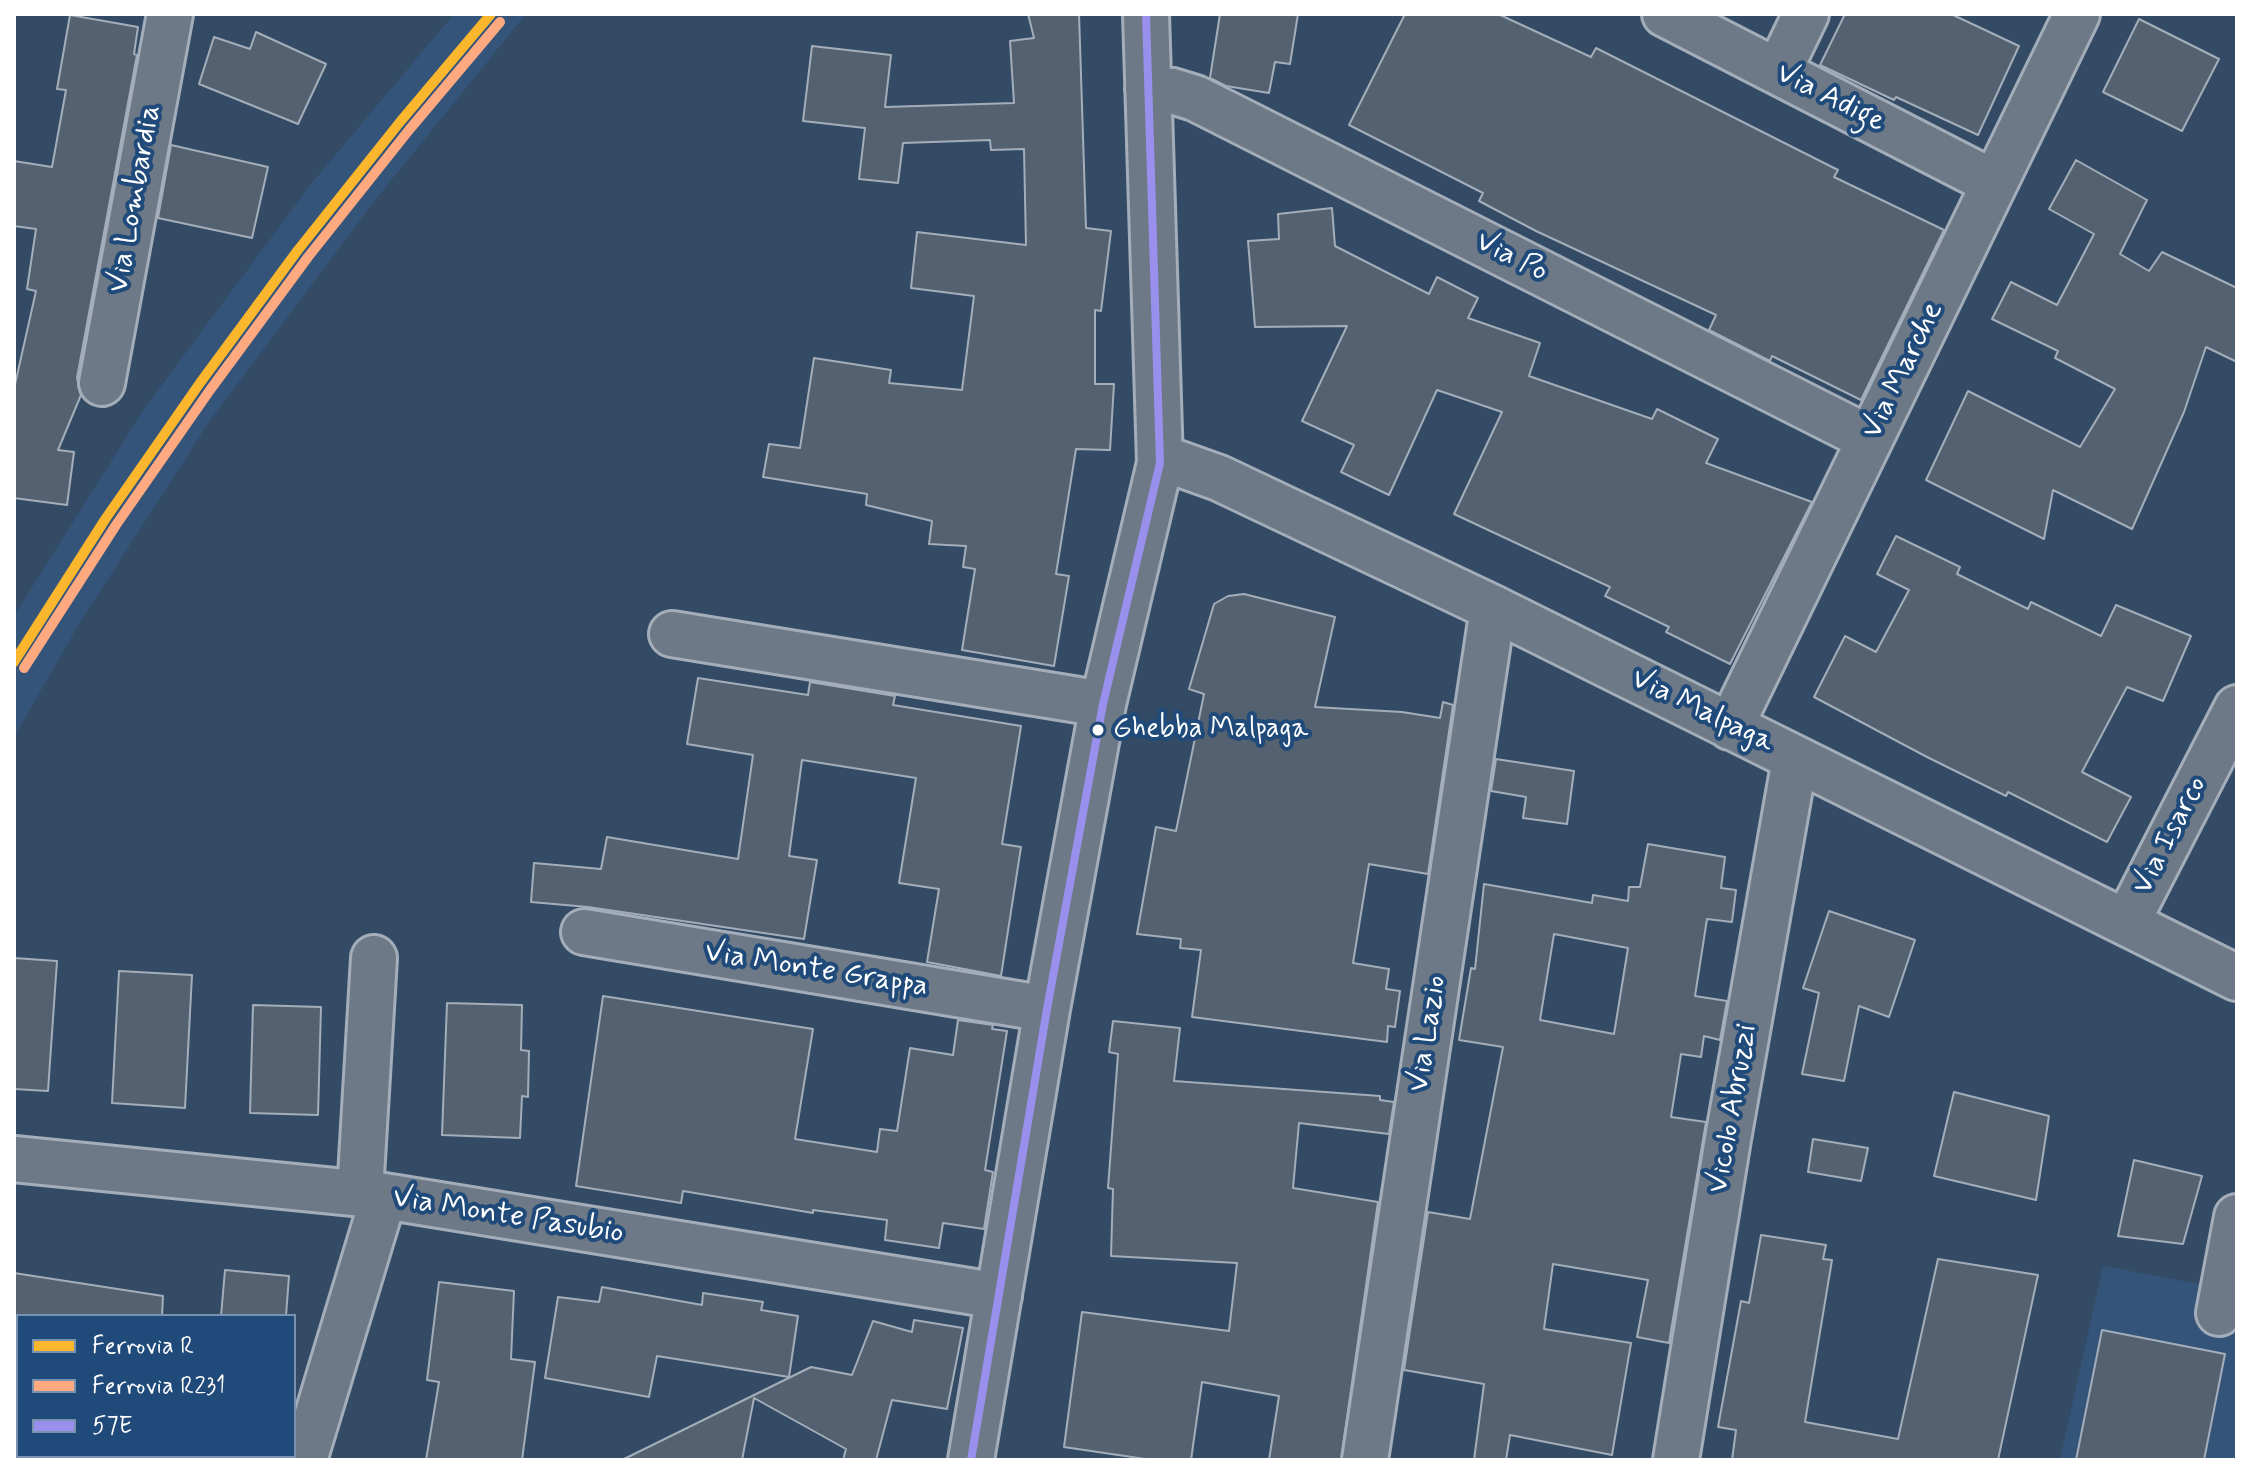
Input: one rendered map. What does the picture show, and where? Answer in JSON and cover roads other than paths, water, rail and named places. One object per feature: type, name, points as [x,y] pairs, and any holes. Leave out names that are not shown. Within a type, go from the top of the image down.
[{"type":"street","name":"Via Lombardia","points":[[102,383],[170,14]]},
{"type":"street","points":[[971,1460],[1047,1009],[1103,704],[1160,463],[1146,14]]},
{"type":"street","name":"Via Adige","points":[[1665,14],[1994,183]]},
{"type":"street","points":[[1778,72],[1806,14]]},
{"type":"street","name":"Via Marche","points":[[1730,727],[2077,14]]},
{"type":"street","name":"Via Po","points":[[1148,89],[1172,91],[1195,98],[1870,439]]},
{"type":"street","name":"Via Malpaga","points":[[1160,463],[1177,463],[1219,478],[1493,608],[2237,978]]},
{"type":"street","name":"Via Lazio","points":[[1365,1460],[1493,608]]},
{"type":"street","points":[[672,634],[1103,704]]},
{"type":"street","name":"Via Isarco","points":[[2127,922],[2237,708]]},
{"type":"street","name":"Vicolo Abruzzi","points":[[1676,1460],[1728,1139],[1795,759]]},
{"type":"street","name":"Via Monte Grappa","points":[[584,932],[1047,1009]]},
{"type":"street","points":[[304,1460],[372,1195],[374,958]]},
{"type":"street","name":"Via Monte Pasubio","points":[[14,1159],[372,1195],[999,1296]]},
{"type":"street","points":[[2219,1313],[2237,1217]]},
{"type":"rail line","name":"R","points":[[14,662],[106,518],[200,383],[298,250],[491,14]]},
{"type":"rail line","name":"R231","points":[[24,668],[116,525],[210,390],[308,257],[500,22]]},
{"type":"place","name":"Ghebba Malpaga","points":[[1098,730]]}]
